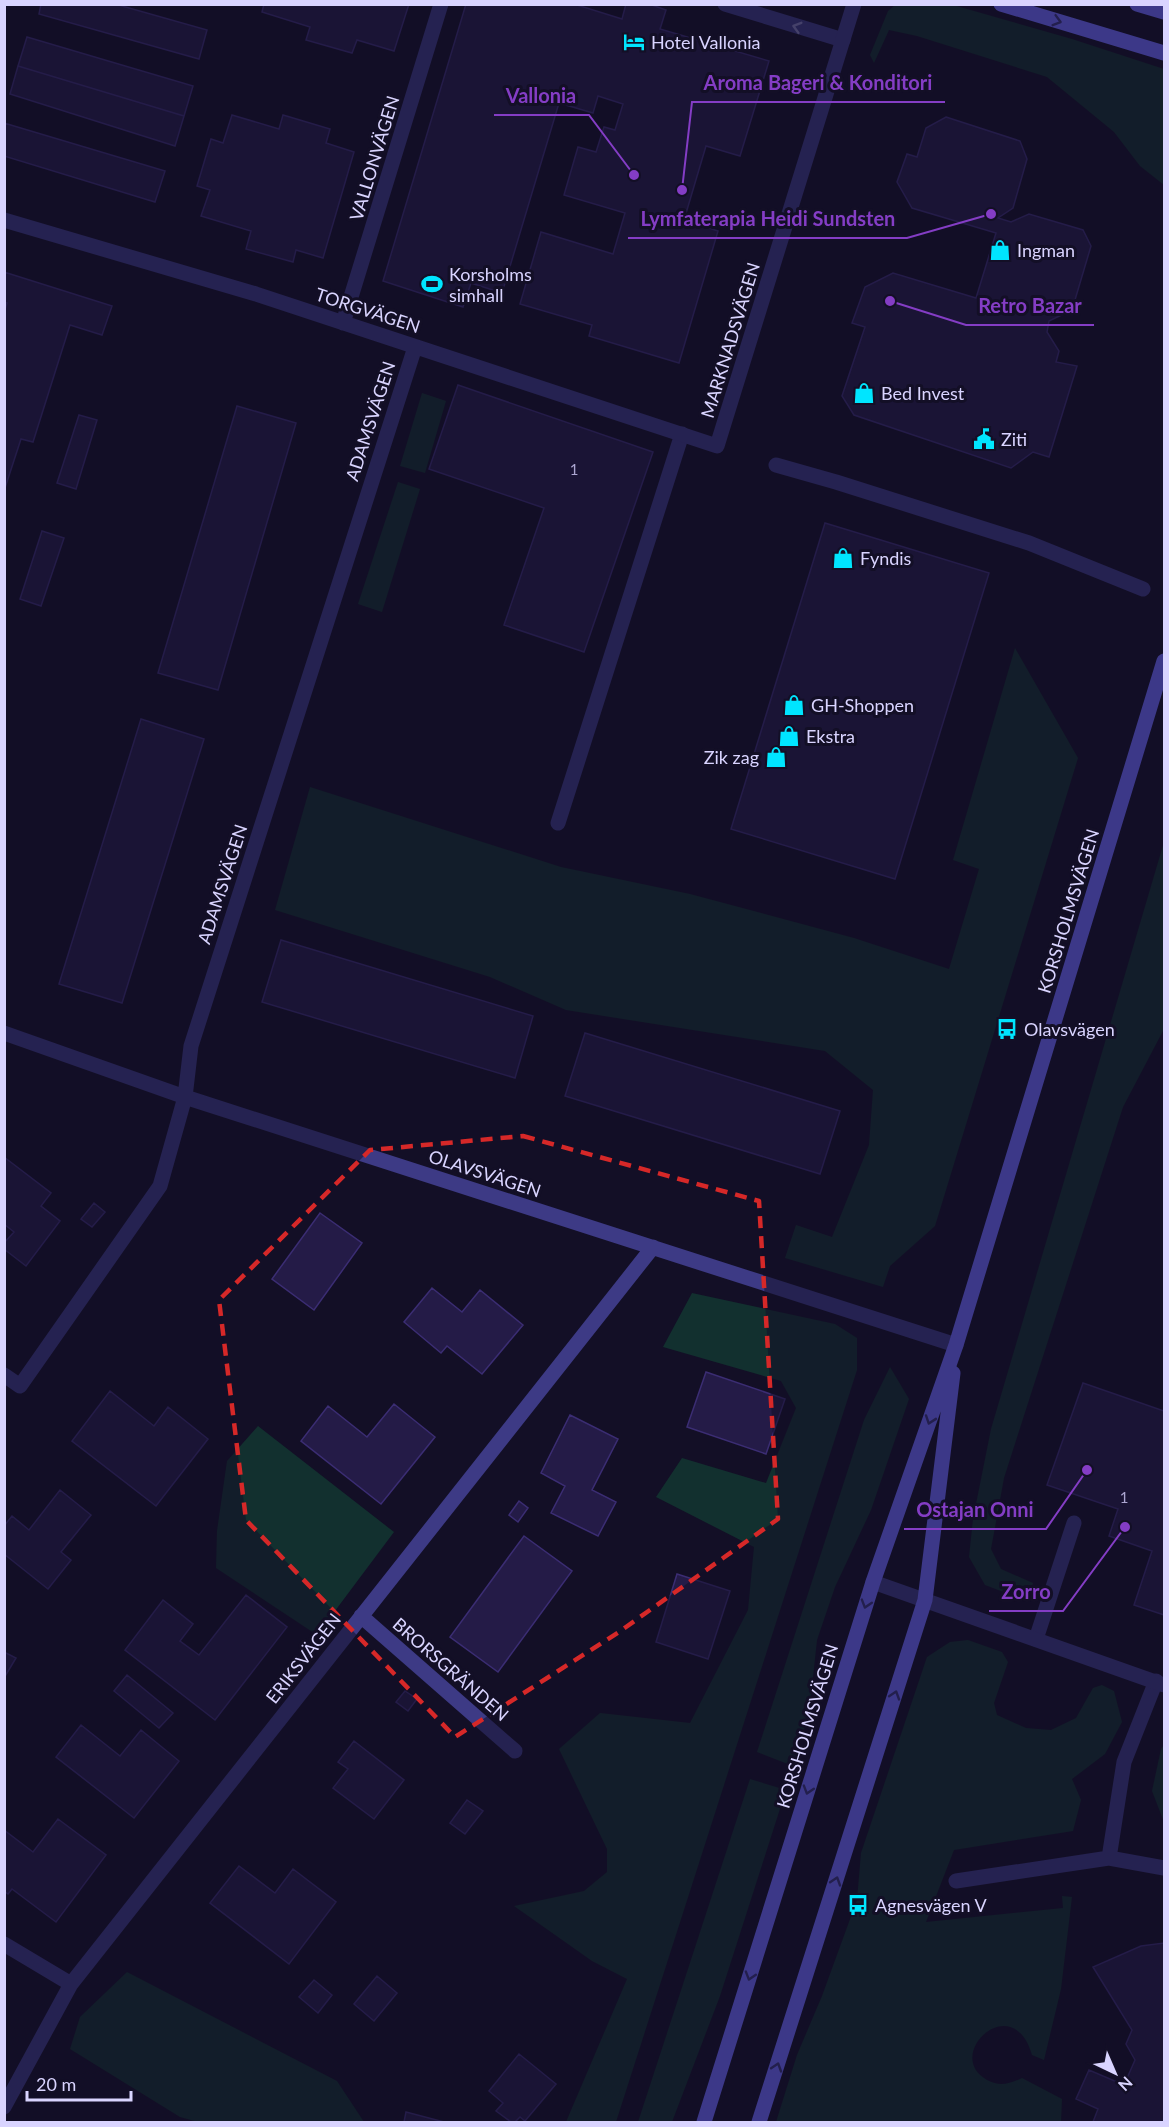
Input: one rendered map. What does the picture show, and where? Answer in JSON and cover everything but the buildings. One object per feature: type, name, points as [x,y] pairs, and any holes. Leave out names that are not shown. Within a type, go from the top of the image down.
[{"type":"main road","points":[[1001,4],[1164,53]]},
{"type":"main road","points":[[1137,4],[1164,12]]},
{"type":"main road","name":"KORSHOLMSVÄGEN","points":[[705,2122],[873,1582],[956,1345],[1164,661]]},
{"type":"main road","name":"KORSHOLMSVÄGEN","points":[[759,2122],[925,1600],[956,1345]]},
{"type":"street","name":"VALLONVÄGEN","points":[[343,323],[441,4]]},
{"type":"street","points":[[725,4],[843,40]]},
{"type":"street","name":"MARKNADSVÄGEN","points":[[717,446],[855,4]]},
{"type":"street","name":"TORGVÄGEN","points":[[4,220],[202,278],[717,446]]},
{"type":"street","name":"ADAMSVÄGEN","points":[[4,1375],[20,1386],[160,1186],[185,1097],[191,1046],[415,346]]},
{"type":"street","points":[[558,823],[682,434]]},
{"type":"street","points":[[776,465],[1029,543],[1143,589]]},
{"type":"street","name":"OLAVSVÄGEN","points":[[4,1033],[185,1097],[956,1345]]},
{"type":"street","name":"ERIKSVÄGEN","points":[[4,2107],[71,1984],[652,1247]]},
{"type":"street","points":[[1036,1639],[1074,1523]]},
{"type":"street","points":[[873,1582],[1160,1683],[1124,1762],[1109,1858]]},
{"type":"street","name":"BRORSGRÄNDEN","points":[[361,1616],[515,1751]]},
{"type":"street","points":[[956,1881],[1109,1858],[1164,1868]]},
{"type":"street","points":[[4,1944],[71,1984]]},
{"type":"highlighted area","points":[[523,1136],[759,1201],[778,1519],[619,1632],[455,1737],[246,1520],[219,1300],[370,1150]]},
{"type":"green space","points":[[895,5],[953,5],[1072,39],[1164,69],[1164,185],[1140,166],[1114,132],[1047,77],[917,36],[889,30],[874,63],[870,55],[888,11]]},
{"type":"green space","points":[[422,393],[446,401],[425,473],[400,466]]},
{"type":"green space","points":[[398,482],[420,489],[382,612],[358,604]]},
{"type":"green space","points":[[1015,648],[1078,758],[935,1226],[890,1266],[883,1287],[785,1258],[796,1225],[832,1237],[869,1145],[873,1090],[825,1051],[566,1010],[490,977],[275,910],[310,787],[561,867],[690,894],[854,938],[949,969],[979,869],[953,860]]},
{"type":"green space","points":[[1164,842],[1164,1029],[1123,1107],[1004,1478],[991,1549],[1001,1569],[1033,1583],[1027,1601],[985,1585],[969,1557],[973,1519],[991,1429]]},
{"type":"green space","points":[[692,1293],[835,1324],[857,1338],[857,1370],[616,2122],[566,2122],[627,1979],[592,1961],[514,1906],[584,1891],[607,1872],[607,1849],[559,1749],[600,1713],[690,1723],[748,1610],[754,1547],[656,1497],[682,1458],[766,1483],[796,1408],[781,1381],[663,1347]]},
{"type":"green space","points":[[890,1367],[909,1399],[871,1510],[835,1587],[817,1640],[809,1714],[793,1766],[757,1752],[864,1420]]},
{"type":"green space","points":[[258,1426],[394,1532],[317,1635],[216,1568],[217,1531],[227,1461]]},
{"type":"green space","points":[[968,1640],[1002,1652],[1008,1662],[994,1703],[997,1715],[1026,1728],[1051,1730],[1076,1718],[1093,1688],[1102,1685],[1114,1691],[1122,1722],[1105,1754],[1072,1779],[1081,1800],[1073,1831],[954,1850],[926,1922],[1063,1908],[1062,1896],[1072,1897],[1061,1989],[1044,2060],[1032,2055],[1023,2036],[1011,2027],[998,2027],[986,2033],[976,2043],[972,2056],[975,2069],[987,2080],[1004,2084],[1022,2078],[1062,2099],[1061,2122],[776,2122],[797,2055],[822,1996],[857,1900],[861,1853],[927,1657],[950,1642]]},
{"type":"green space","points":[[1164,1745],[1164,1822],[1152,1791],[1161,1749]]},
{"type":"green space","points":[[750,1779],[786,1790],[720,1996],[672,2122],[638,2122]]},
{"type":"green space","points":[[127,1972],[337,2081],[364,2122],[198,2122],[180,2117],[70,2049],[80,2017]]},
{"type":"place","name":"Hotel Vallonia","points":[[634,42]]},
{"type":"place","name":"Vallonia","points":[[634,175]]},
{"type":"place","name":"Aroma Bageri & Konditori","points":[[682,190]]},
{"type":"place","name":"Lymfaterapia Heidi Sundsten","points":[[991,214]]},
{"type":"place","name":"Ingman","points":[[1000,250]]},
{"type":"place","name":"Korsholms simhall","points":[[432,284]]},
{"type":"place","name":"Retro Bazar","points":[[890,301]]},
{"type":"place","name":"Bed Invest","points":[[864,393]]},
{"type":"place","name":"Ziti","points":[[984,439]]},
{"type":"place","name":"Fyndis","points":[[843,558]]},
{"type":"place","name":"GH-Shoppen","points":[[794,705]]},
{"type":"place","name":"Ekstra","points":[[789,736]]},
{"type":"place","name":"Zik zag","points":[[776,757]]},
{"type":"place","name":"Olavsvägen","points":[[1007,1029]]},
{"type":"place","name":"Ostajan Onni","points":[[1087,1470]]},
{"type":"place","name":"Zorro","points":[[1125,1527]]},
{"type":"place","name":"Agnesvägen V","points":[[858,1905]]}]
